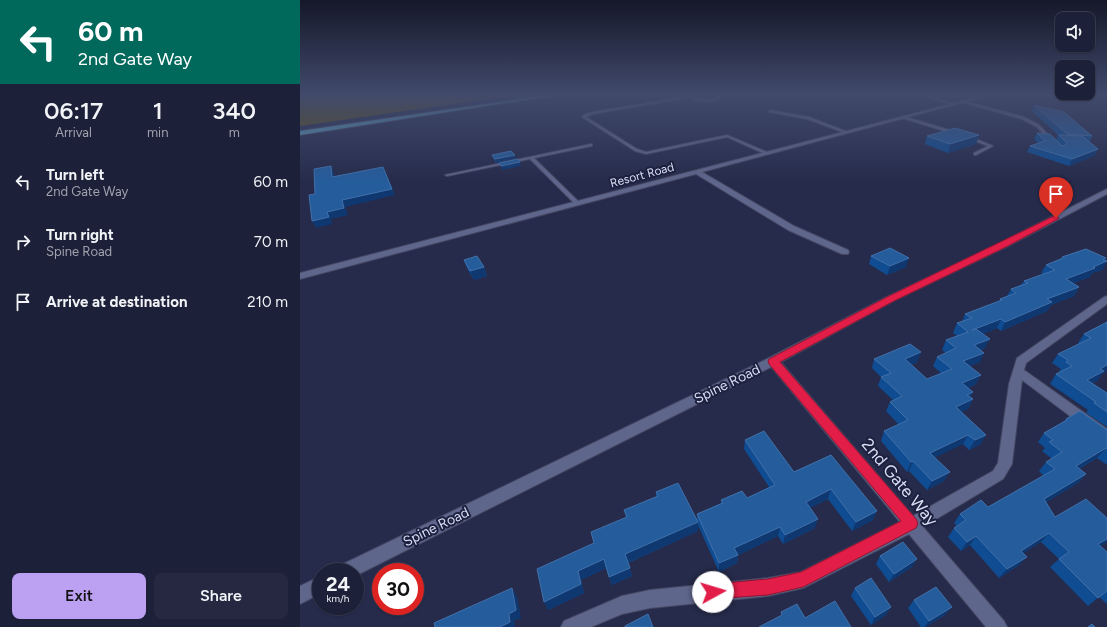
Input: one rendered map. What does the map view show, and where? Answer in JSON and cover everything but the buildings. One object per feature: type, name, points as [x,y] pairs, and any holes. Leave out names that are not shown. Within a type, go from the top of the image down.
[{"type":"main road","points":[[300,133],[359,124]]},
{"type":"street","name":"Resort Road","points":[[300,276],[875,124]]},
{"type":"street","points":[[697,172],[791,228],[845,252]]},
{"type":"street","name":"Spine Road","points":[[363,563],[773,361],[890,299],[1005,244],[1107,191]]},
{"type":"street","points":[[570,627],[622,605],[650,599],[768,587],[803,580],[992,479],[1005,464],[1018,371],[1021,361],[1107,299]]},
{"type":"street","name":"2nd Gate Way","points":[[773,361],[998,627]]},
{"type":"street","points":[[1018,371],[1107,436]]},
{"type":"street","points":[[300,595],[312,589]]},
{"type":"lane","points":[[595,124],[636,150],[642,152],[668,150],[727,136],[766,153]]},
{"type":"lane","points":[[825,124],[846,132]]},
{"type":"lane","points":[[927,124],[959,134]]},
{"type":"lane","points":[[1035,124],[1056,145]]},
{"type":"lane","points":[[966,137],[991,146],[974,154]]},
{"type":"lane","points":[[448,175],[591,145]]},
{"type":"lane","points":[[531,158],[577,203]]},
{"type":"shaded area","points":[[300,124],[312,124],[300,126]]},
{"type":"route","points":[[713,592],[768,587],[803,580],[911,523],[773,361],[890,299],[1056,218]]}]
